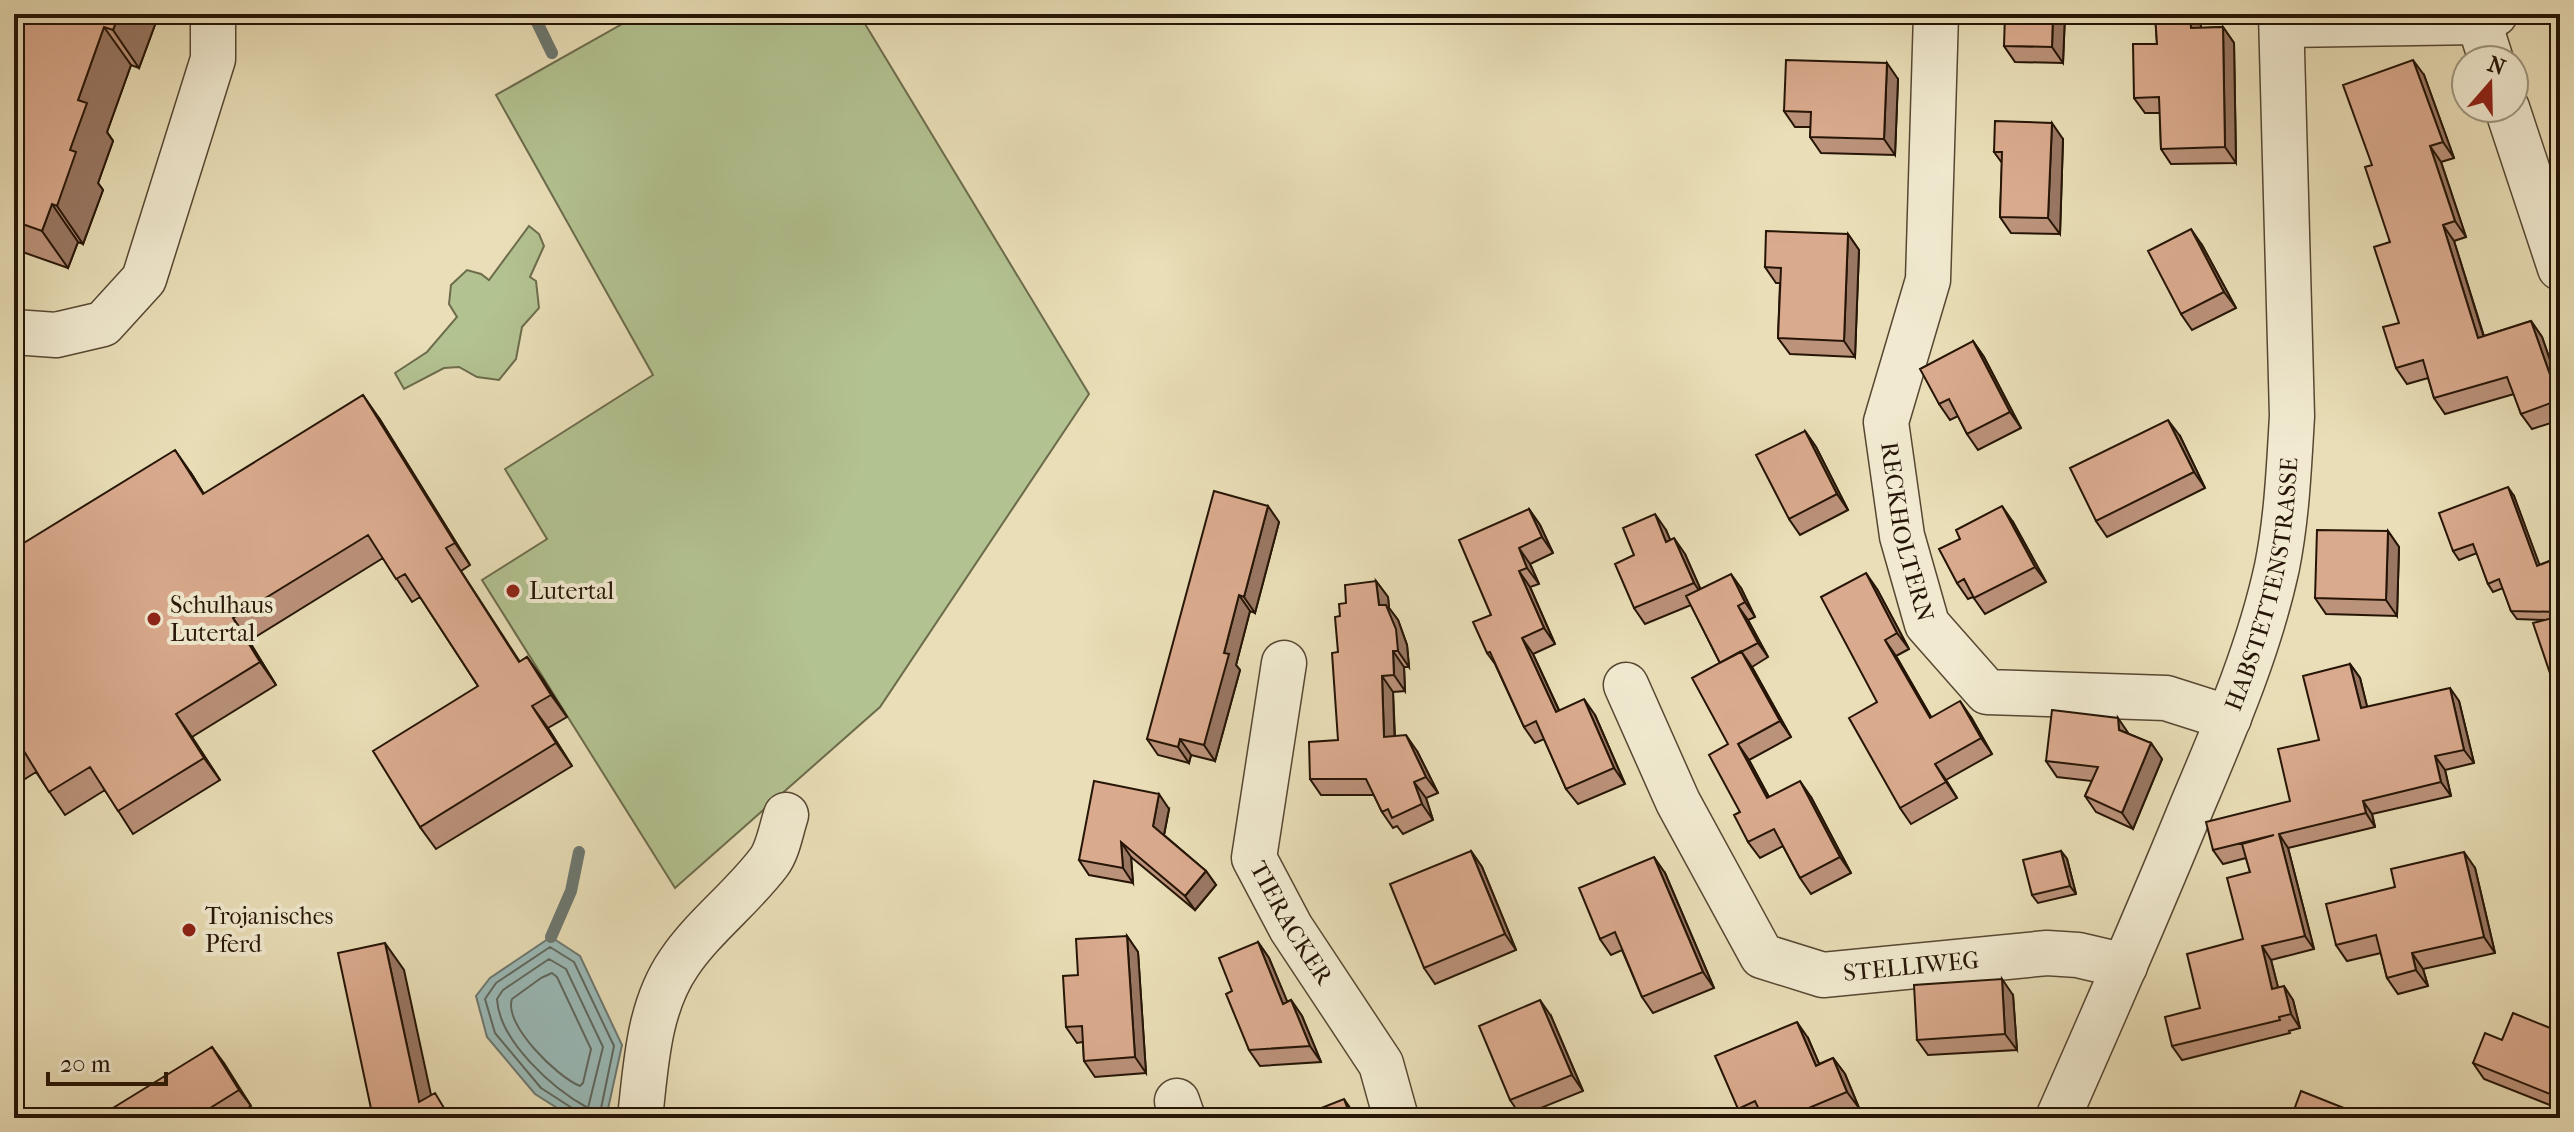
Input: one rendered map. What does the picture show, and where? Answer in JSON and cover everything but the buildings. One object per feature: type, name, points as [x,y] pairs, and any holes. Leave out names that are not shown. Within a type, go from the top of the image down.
[{"type":"street","points":[[14,332],[56,335],[103,324],[144,279],[213,59],[213,14]]},
{"type":"street","name":"RECKHOLTERN","points":[[1936,14],[1928,280],[1886,422],[1902,536],[1927,624],[1987,692],[2166,698],[2229,718]]},
{"type":"street","points":[[2281,19],[2488,32]]},
{"type":"street","name":"HABSTETTENSTRASSE","points":[[2058,1118],[2229,718],[2254,652],[2277,566],[2292,416],[2281,19]]},
{"type":"street","points":[[2512,124],[2560,268]]},
{"type":"street","name":"TIERACKER","points":[[1284,663],[1254,858],[1291,928],[1381,1064],[1396,1118]]},
{"type":"street","name":"STELLIWEG","points":[[1626,685],[1678,802],[1762,956],[1823,975],[2047,953],[2078,955],[2125,966]]},
{"type":"street","points":[[640,1118],[645,1061],[658,1009],[678,965],[717,917],[771,860],[786,815]]},
{"type":"green space","points":[[640,14],[859,14],[1089,394],[880,707],[675,888],[482,580],[547,539],[505,469],[653,375],[496,95]]},
{"type":"green space","points":[[529,226],[539,234],[544,246],[530,277],[536,281],[539,308],[522,327],[516,359],[499,380],[477,377],[459,367],[444,368],[404,389],[395,373],[427,352],[457,317],[449,304],[451,285],[467,270],[489,280]]},
{"type":"water","points":[[551,937],[580,956],[622,1045],[606,1118],[573,1118],[535,1094],[487,1037],[476,996],[490,978]]},
{"type":"waterway","points":[[533,14],[552,53]]},
{"type":"waterway","points":[[551,937],[571,891],[579,852]]},
{"type":"place","name":"Lutertal","points":[[513,591]]},
{"type":"place","name":"Schulhaus Lutertal","points":[[154,619]]},
{"type":"place","name":"Trojanisches Pferd","points":[[189,930]]}]
